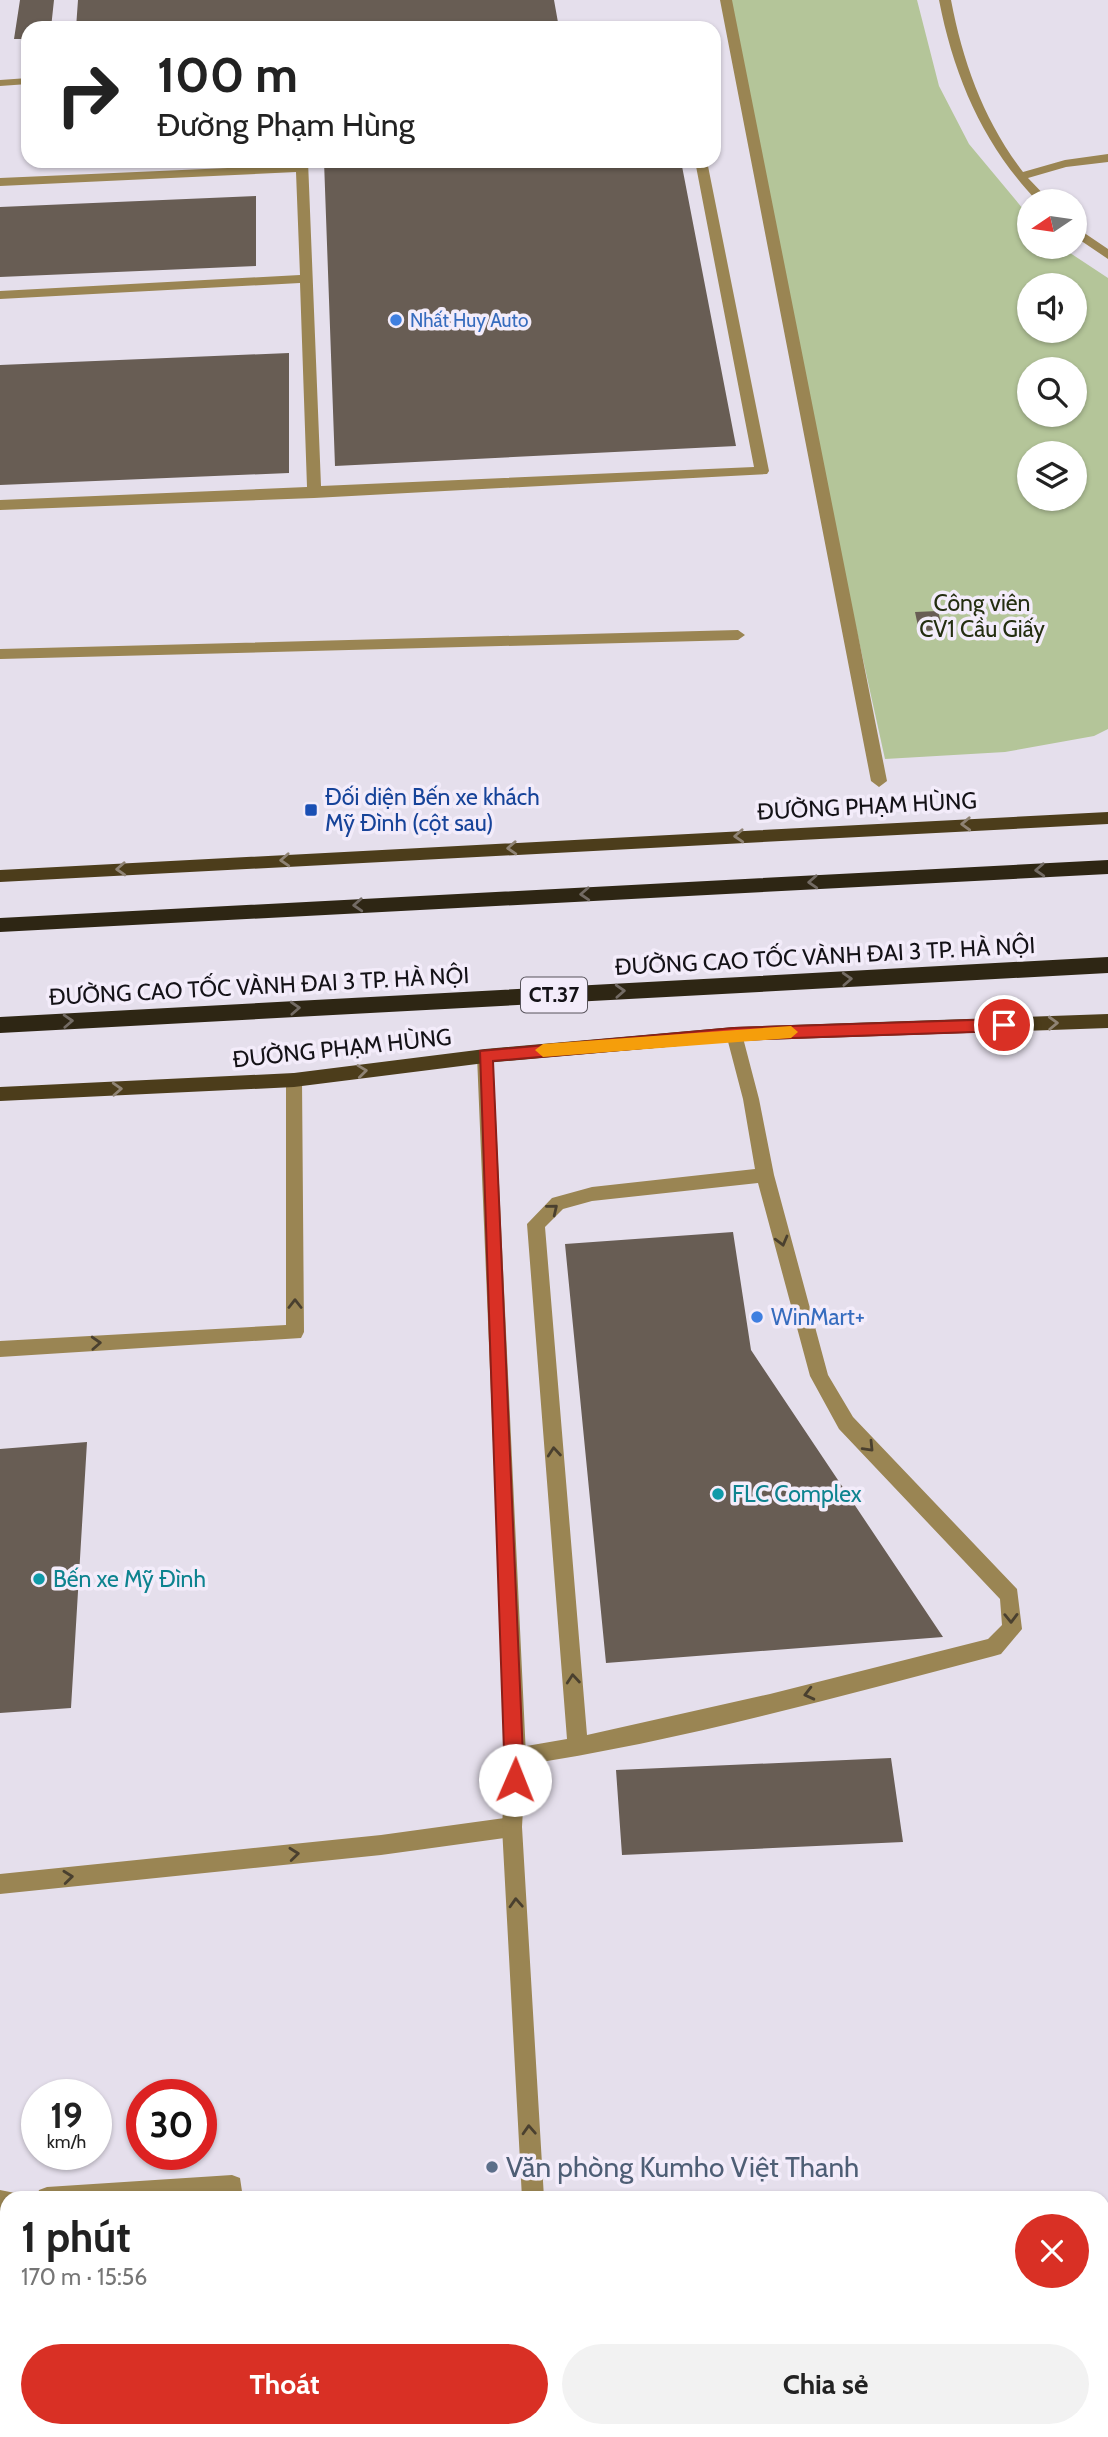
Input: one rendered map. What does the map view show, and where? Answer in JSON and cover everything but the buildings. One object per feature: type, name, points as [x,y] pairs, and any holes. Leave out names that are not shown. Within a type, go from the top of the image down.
[{"type":"highway","points":[[0,925],[1108,867]]},
{"type":"highway","name":"ĐƯỜNG CAO TỐC VÀNH ĐAI 3 TP. HÀ NỘI","points":[[0,1025],[1108,965]]},
{"type":"main road","name":"ĐƯỜNG PHẠM HÙNG","points":[[0,876],[1108,818]]},
{"type":"main road","name":"ĐƯỜNG PHẠM HÙNG","points":[[0,1094],[294,1080],[485,1056],[734,1034],[1108,1021]]},
{"type":"street","points":[[726,0],[879,780]]},
{"type":"street","points":[[945,0],[960,66],[986,128],[1033,189]]},
{"type":"street","points":[[0,83],[21,82]]},
{"type":"street","points":[[1021,176],[1065,164],[1108,158]]},
{"type":"street","points":[[0,182],[249,168]]},
{"type":"street","points":[[302,168],[314,493]]},
{"type":"street","points":[[0,505],[762,471],[702,168]]},
{"type":"street","points":[[1087,240],[1108,255]]},
{"type":"street","points":[[0,295],[306,279]]},
{"type":"street","points":[[0,653],[738,635]]},
{"type":"street","points":[[516,1756],[578,1747],[771,1704],[994,1647],[1012,1629],[1010,1595],[846,1423],[819,1376],[765,1175],[751,1100],[734,1034]]},
{"type":"street","points":[[485,1056],[516,1756],[512,1828],[533,2191]]},
{"type":"street","points":[[0,1349],[295,1332],[294,1080]]},
{"type":"street","points":[[578,1747],[536,1224],[558,1203],[592,1195],[765,1175]]},
{"type":"street","points":[[0,1884],[393,1844],[512,1828]]},
{"type":"street","points":[[155,2191],[232,2186],[232,2191]]},
{"type":"green space","name":"Công viên CV1 Cầu Giấy","points":[[728,0],[917,0],[939,86],[969,144],[1017,202],[1017,259],[1079,259],[1108,278],[1108,729],[1094,736],[1005,752],[885,759],[823,478]]},
{"type":"slow traffic","points":[[543,1050],[734,1034],[791,1032]]},
{"type":"place","name":"Nhất Huy Auto","points":[[396,320]]},
{"type":"place","name":"Đối diện Bến xe khách Mỹ Đình (cột sau)","points":[[311,810]]},
{"type":"place","name":"WinMart+","points":[[757,1317]]},
{"type":"place","name":"FLC Complex","points":[[718,1494]]},
{"type":"place","name":"Bến xe Mỹ Đình","points":[[39,1579]]},
{"type":"place","name":"Văn phòng Kumho Việt Thanh","points":[[492,2167]]},
{"type":"route","points":[[515,1780],[485,1056],[734,1034],[1004,1025]]}]
